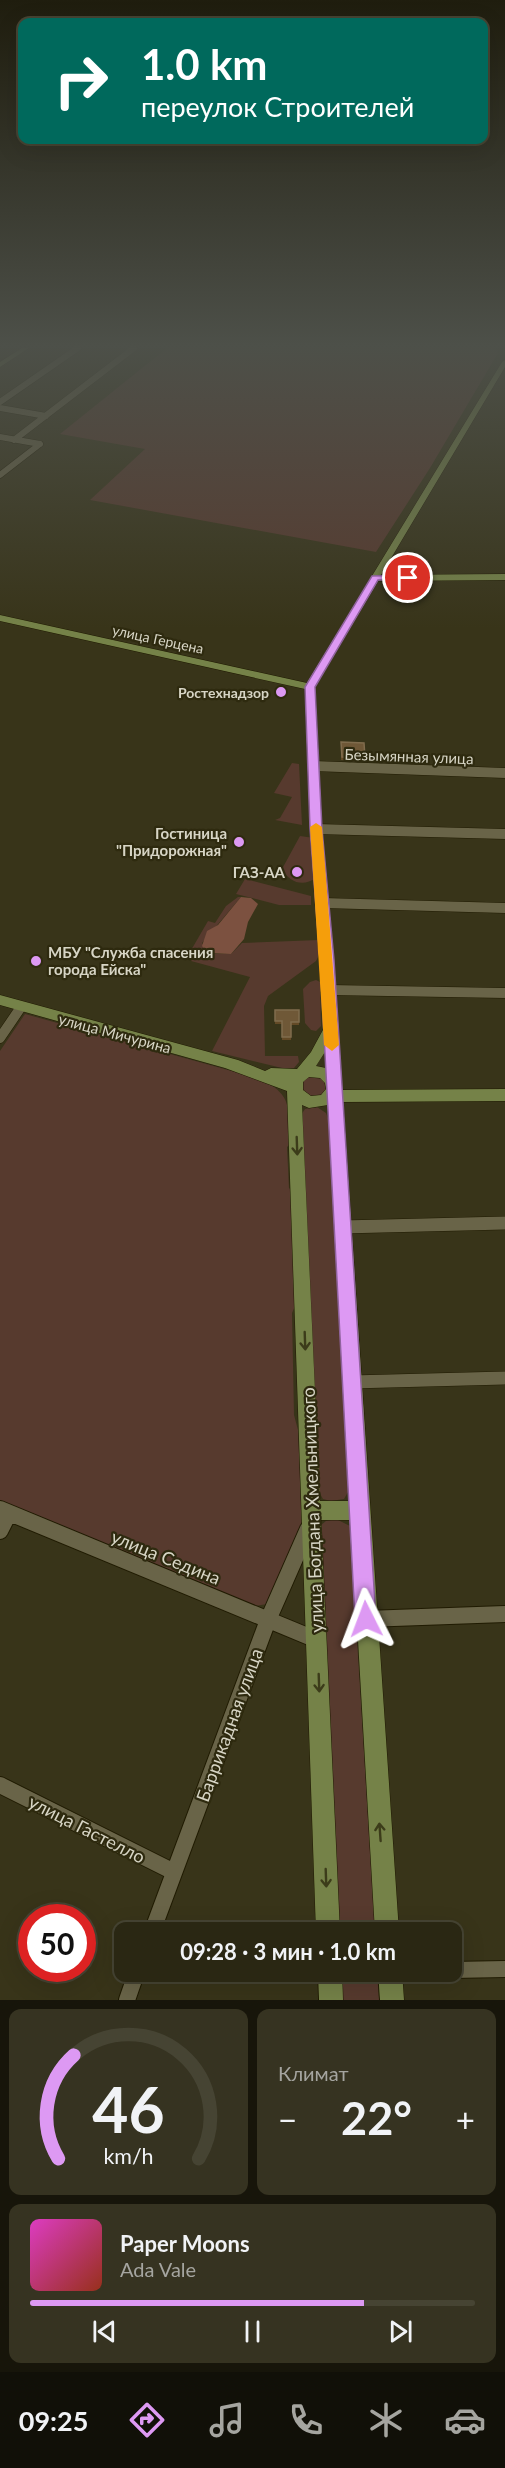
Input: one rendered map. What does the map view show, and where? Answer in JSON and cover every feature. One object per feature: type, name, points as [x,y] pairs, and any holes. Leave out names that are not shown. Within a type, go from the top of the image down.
[{"type":"main road","points":[[386,1922],[351,1382],[329,990],[316,829],[310,687],[456,441]]},
{"type":"main road","points":[[375,578],[505,577]]},
{"type":"main road","name":"улица Герцена","points":[[0,618],[310,687]]},
{"type":"main road","name":"улица Мичурина","points":[[0,1000],[298,1081]]},
{"type":"main road","points":[[331,1029],[316,1056],[298,1081],[300,1097],[315,1102],[330,1096],[334,1091]]},
{"type":"main road","points":[[298,1081],[311,1071],[321,1072],[330,1078],[334,1091]]},
{"type":"main road","name":"улица Богдана Хмельницкого","points":[[298,1081],[328,1922]]},
{"type":"main road","points":[[334,1091],[505,1095]]},
{"type":"main road","points":[[312,1515],[359,1511]]},
{"type":"main road","points":[[330,1982],[331,2000]]},
{"type":"main road","points":[[391,1982],[392,2000]]},
{"type":"street","points":[[0,475],[40,444],[23,441]]},
{"type":"street","name":"Безымянная улица","points":[[313,766],[505,773]]},
{"type":"street","points":[[316,829],[505,834]]},
{"type":"street","points":[[323,903],[505,908]]},
{"type":"street","points":[[329,990],[505,993]]},
{"type":"street","points":[[0,1038],[21,1006]]},
{"type":"street","points":[[342,1227],[505,1223]]},
{"type":"street","points":[[351,1382],[505,1378]]},
{"type":"street","points":[[0,1531],[4,1511]]},
{"type":"street","name":"улица Седина","points":[[4,1511],[317,1640]]},
{"type":"street","name":"Баррикадная улица","points":[[156,1922],[268,1620],[312,1515]]},
{"type":"street","points":[[366,1619],[505,1614]]},
{"type":"street","name":"улица Гастелло","points":[[0,1785],[174,1872]]},
{"type":"street","points":[[462,1970],[505,1969]]},
{"type":"street","points":[[127,2000],[133,1982]]},
{"type":"shaded area","points":[[102,441],[446,441],[376,552],[90,500],[145,449]]},
{"type":"shaded area","points":[[292,763],[299,764],[302,825],[275,820],[280,818],[292,797],[274,793]]},
{"type":"shaded area","points":[[300,836],[314,838],[316,878],[302,883],[289,878],[282,869]]},
{"type":"shaded area","points":[[245,879],[311,896],[311,905],[279,905],[236,894]]},
{"type":"shaded area","points":[[241,897],[202,943],[209,954],[231,954],[242,943],[319,940],[319,955],[316,961],[268,996],[264,1006],[265,1056],[298,1056],[299,1062],[294,1068],[282,1068],[212,1051],[250,977],[191,961],[195,954],[190,952],[208,921],[215,923],[226,906]]},
{"type":"shaded area","points":[[241,897],[251,898],[258,904],[248,922],[244,939],[231,954],[207,953],[202,946],[207,931],[218,925]]},
{"type":"shaded area","points":[[316,980],[320,982],[321,1026],[316,1031],[311,1030],[305,1023],[303,989]]},
{"type":"shaded area","points":[[25,1014],[257,1078],[277,1090],[287,1103],[290,1144],[287,1147],[289,1188],[292,1191],[297,1301],[292,1313],[294,1415],[298,1430],[302,1526],[267,1604],[255,1606],[0,1503],[0,1051]]},
{"type":"shaded area","points":[[310,1076],[319,1078],[325,1083],[327,1089],[323,1095],[313,1097],[303,1093],[301,1083]]},
{"type":"shaded area","points":[[317,1107],[326,1113],[329,1121],[348,1492],[344,1499],[331,1501],[323,1499],[319,1492],[301,1115],[305,1109]]},
{"type":"shaded area","points":[[336,1519],[350,1526],[374,1922],[339,1922],[321,1525],[326,1521]]},
{"type":"shaded area","points":[[341,1982],[378,1982],[379,2000],[342,2000]]},
{"type":"building","points":[[401,557],[427,561],[423,570],[394,569]]},
{"type":"building","points":[[341,742],[364,743],[365,758],[342,757]]},
{"type":"building","points":[[275,1010],[299,1010],[299,1022],[291,1022],[291,1037],[282,1037],[282,1021],[275,1021]]},
{"type":"slow traffic","points":[[316,827],[332,1045]]},
{"type":"place","name":"Ростехнадзор","points":[[281,692]]},
{"type":"place","name":"Гостиница \"Придорожная\"","points":[[239,842]]},
{"type":"place","name":"ГАЗ-АА","points":[[297,872]]},
{"type":"place","name":"МБУ \"Служба спасения города Ейска\"","points":[[36,961]]},
{"type":"route","points":[[366,1619],[327,960],[316,829],[310,687],[375,578],[408,578]]}]
